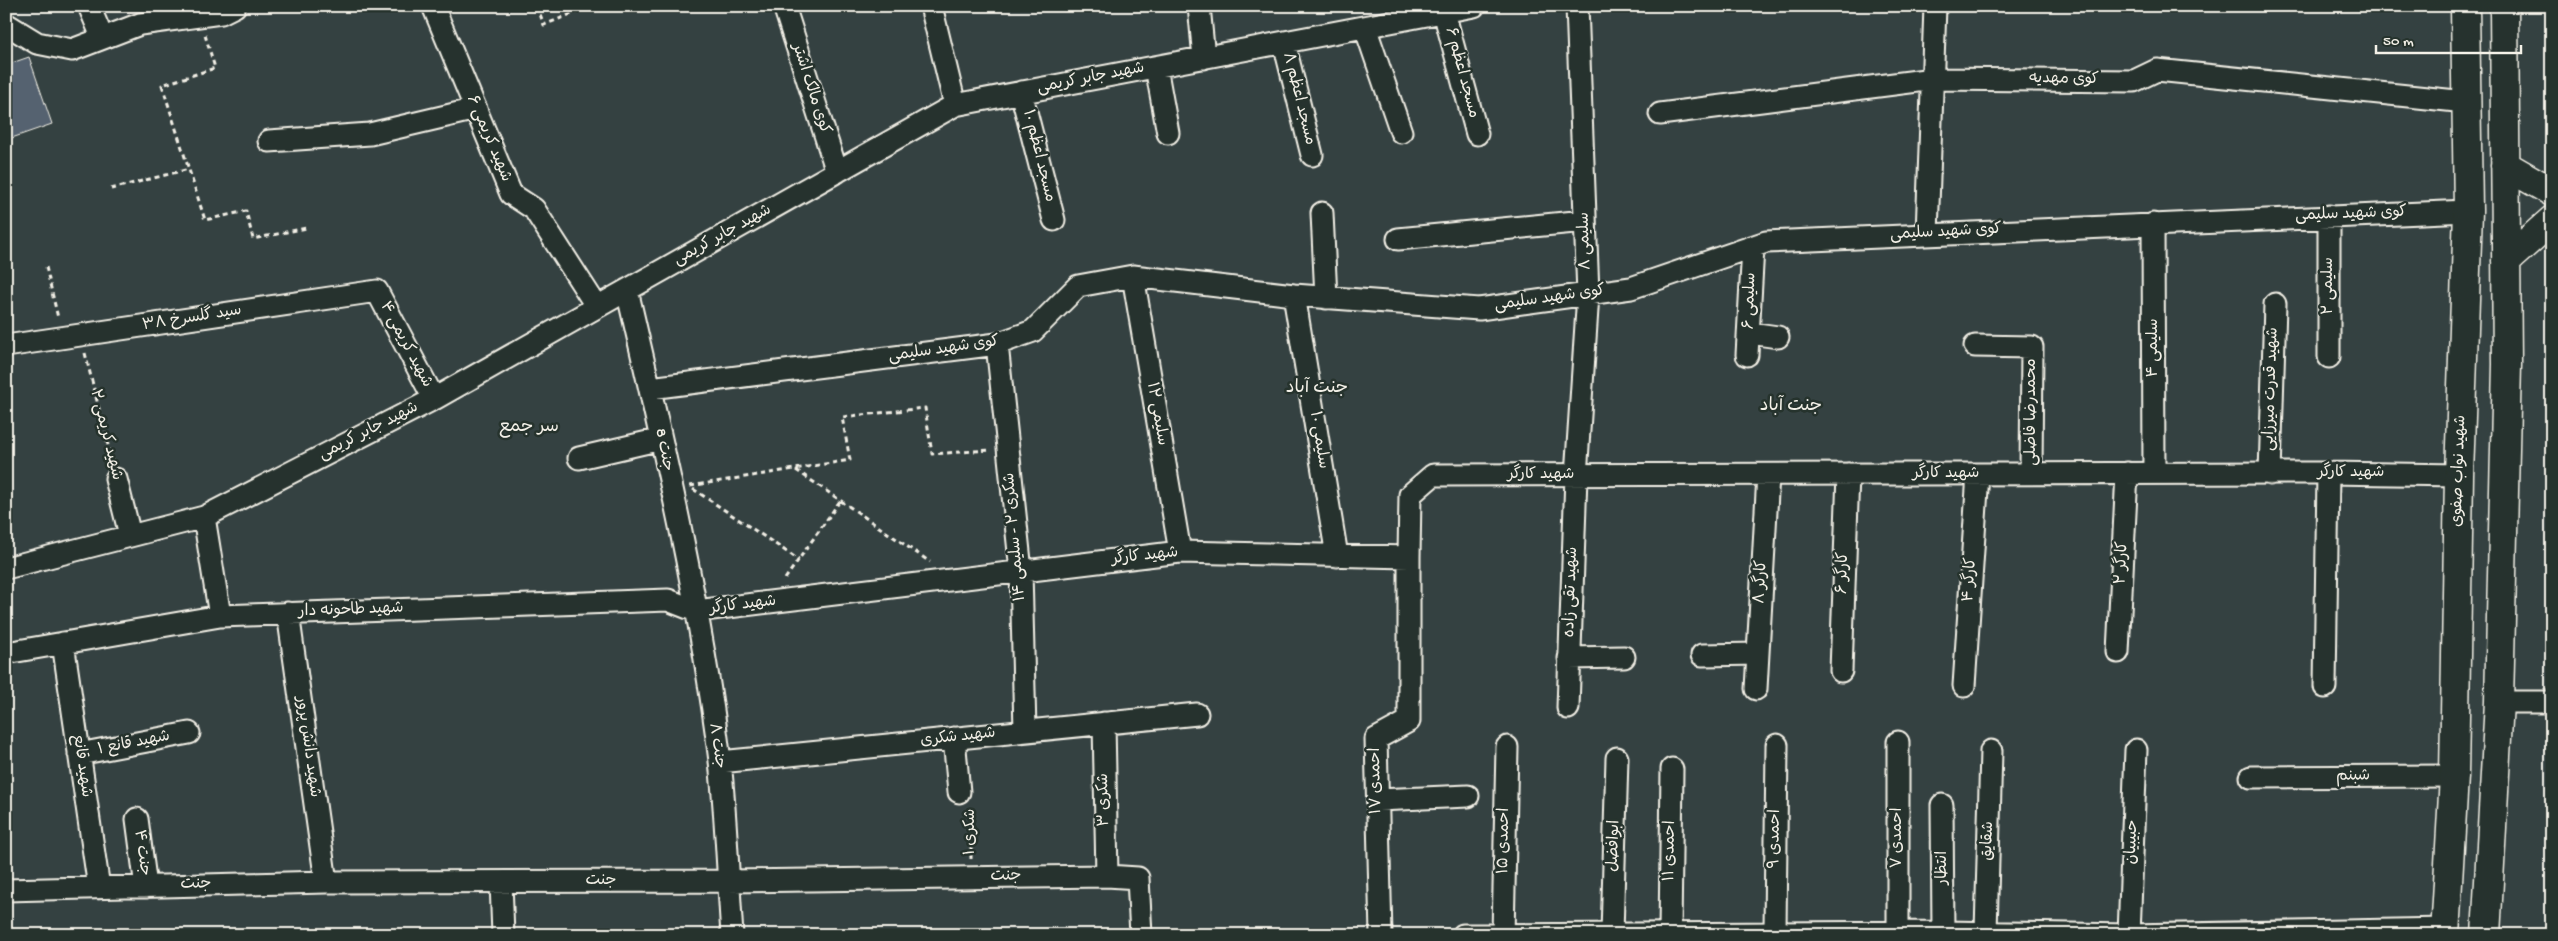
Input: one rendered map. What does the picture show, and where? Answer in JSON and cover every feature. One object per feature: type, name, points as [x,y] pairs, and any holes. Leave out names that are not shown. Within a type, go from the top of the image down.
[{"type":"main road","name":"شهید نواب صفوی","points":[[2445,932],[2454,776],[2459,475],[2468,211],[2465,6]]},
{"type":"main road","points":[[2490,934],[2499,702],[2506,364],[2504,6]]},
{"type":"main road","points":[[2505,164],[2552,192]]},
{"type":"main road","points":[[2506,262],[2552,220]]},
{"type":"street","points":[[89,6],[102,37]]},
{"type":"street","points":[[6,24],[37,43],[72,50],[140,24],[221,12],[235,6]]},
{"type":"street","name":"شهید کریمی ۶","points":[[433,6],[511,194],[534,209],[596,307]]},
{"type":"street","name":"کوی مالک اشتر","points":[[784,6],[837,172]]},
{"type":"street","points":[[931,6],[955,105]]},
{"type":"street","points":[[1199,6],[1204,58]]},
{"type":"street","name":"شهید جابر کریمی","points":[[6,568],[204,517],[434,399],[955,105],[1474,6]]},
{"type":"street","name":"سلیمی ۸","points":[[1576,476],[1588,294],[1577,6]]},
{"type":"street","points":[[1927,234],[1935,6]]},
{"type":"street","name":"مسجد اعظم ۶","points":[[1444,12],[1477,134]]},
{"type":"street","points":[[1365,27],[1400,132]]},
{"type":"street","name":"مسجد اعظم ۸","points":[[1284,43],[1312,155]]},
{"type":"street","points":[[1156,67],[1168,133]]},
{"type":"street","name":"کوی مهدیه","points":[[1660,114],[1933,78],[2134,81],[2157,70],[2466,102]]},
{"type":"street","name":"مسجد اعظم ۱۰","points":[[1021,92],[1054,220]]},
{"type":"street","points":[[270,141],[370,134],[476,109]]},
{"type":"street","name":"کوی شهید سلیمی","points":[[650,388],[997,344],[1033,331],[1078,286],[1133,276],[1294,295],[1479,310],[1631,288],[1766,242],[2468,211]]},
{"type":"street","points":[[1322,213],[1326,298]]},
{"type":"street","name":"سلیمی ۲","points":[[2329,216],[2329,356]]},
{"type":"street","points":[[1398,239],[1585,221]]},
{"type":"street","name":"سلیمی ۴","points":[[2153,224],[2154,473]]},
{"type":"street","name":"سلیمی ۶","points":[[1747,355],[1750,333],[1753,247]]},
{"type":"street","name":"سلیمی ۱۲","points":[[1133,276],[1180,552]]},
{"type":"street","name":"جنت 8","points":[[627,290],[661,439],[696,612]]},
{"type":"street","name":"سید گلسرخ ۳۸","points":[[6,346],[377,291]]},
{"type":"street","name":"شهید کریمی ۴","points":[[377,291],[434,399]]},
{"type":"street","name":"سلیمی ۱۰","points":[[1294,295],[1337,556]]},
{"type":"street","name":"شهید قدرت میرزایی","points":[[2270,474],[2275,304]]},
{"type":"street","points":[[1750,333],[1778,337]]},
{"type":"street","name":"شکری ۲ - سلیمی ۱۴","points":[[997,344],[1021,571],[1025,731]]},
{"type":"street","name":"محمدرضا فاضلی","points":[[1975,346],[2032,347],[2031,474]]},
{"type":"street","points":[[578,458],[661,439]]},
{"type":"street","name":"کارگر ۲","points":[[2118,652],[2127,473]]},
{"type":"street","points":[[2325,687],[2328,473]]},
{"type":"street","name":"شهید کارگر","points":[[696,612],[1180,552],[1410,557],[1410,495],[1433,475],[2328,473],[2459,475]]},
{"type":"street","name":"کارگر ۶","points":[[1841,671],[1848,474]]},
{"type":"street","name":"کارگر ۴","points":[[1964,686],[1978,474]]},
{"type":"street","name":"کارگر ۸","points":[[1756,689],[1768,475]]},
{"type":"street","name":"شهید تقی زاده","points":[[1568,708],[1576,476]]},
{"type":"street","name":"شهید کریمی ۲","points":[[116,479],[130,535]]},
{"type":"street","points":[[204,517],[220,616]]},
{"type":"street","name":"احمدی ۱۷","points":[[1381,935],[1376,739],[1409,721],[1410,557]]},
{"type":"street","name":"شهيد طاحونه دار","points":[[6,653],[220,616],[668,600],[696,612]]},
{"type":"street","name":"جنت ۸","points":[[696,612],[720,762],[732,935]]},
{"type":"street","name":"شهید دانش پرور","points":[[288,613],[326,882]]},
{"type":"street","name":"شهید قانع","points":[[63,643],[99,888]]},
{"type":"street","points":[[1702,655],[1758,654]]},
{"type":"street","points":[[1569,658],[1624,657]]},
{"type":"street","points":[[2499,702],[2552,702]]},
{"type":"street","name":"شهید شکری","points":[[720,762],[1197,714]]},
{"type":"street","name":"شکری ۳","points":[[1104,723],[1107,876]]},
{"type":"street","name":"شهید قانع ۱","points":[[79,754],[189,733]]},
{"type":"street","name":"شکری ۱","points":[[954,738],[959,792]]},
{"type":"street","name":"احمدی ۷","points":[[1898,742],[1898,933]]},
{"type":"street","name":"احمدی ۹","points":[[1775,932],[1777,745]]},
{"type":"street","name":"احمدی ۱۵","points":[[1502,934],[1507,747]]},
{"type":"street","name":"شقایق","points":[[1986,932],[1991,750]]},
{"type":"street","name":"حبیبیان","points":[[2130,935],[2136,750]]},
{"type":"street","name":"ابوافضل","points":[[1612,934],[1617,758]]},
{"type":"street","name":"احمدی ۱۱","points":[[1670,933],[1672,769]]},
{"type":"street","name":"شبنم","points":[[2251,778],[2454,776]]},
{"type":"street","points":[[1378,800],[1468,796]]},
{"type":"street","name":"انتظار","points":[[1942,805],[1943,932]]},
{"type":"street","name":"جنت ۴","points":[[137,819],[146,887]]},
{"type":"street","name":"جنت","points":[[6,890],[326,882],[728,881],[1107,876],[1138,878],[1141,935]]},
{"type":"street","points":[[500,882],[503,935]]},
{"type":"street","points":[[1463,935],[1725,934],[1775,932],[1986,932],[2130,935],[2445,932]]},
{"type":"path","points":[[537,6],[544,25],[591,6]]},
{"type":"path","points":[[198,16],[215,68],[162,85],[205,220],[246,211],[253,239],[306,228]]},
{"type":"path","points":[[111,189],[189,170]]},
{"type":"path","name":"شهید کریمی ۲","points":[[46,267],[72,337],[116,479]]},
{"type":"path","points":[[798,560],[688,486],[850,460],[842,417],[925,408],[932,454],[1008,449]]},
{"type":"path","points":[[796,470],[955,579]]},
{"type":"path","points":[[768,602],[840,501]]},
{"type":"path","name":"شکری ۱","points":[[959,792],[971,792],[971,878]]},
{"type":"building","points":[[29,57],[52,124],[6,140],[6,65]]},
{"type":"district","name":"جنت آباد","points":[[1317,388]]},
{"type":"district","name":"جنت آباد","points":[[1791,406]]},
{"type":"district","name":"سر جمع","points":[[529,427]]}]
